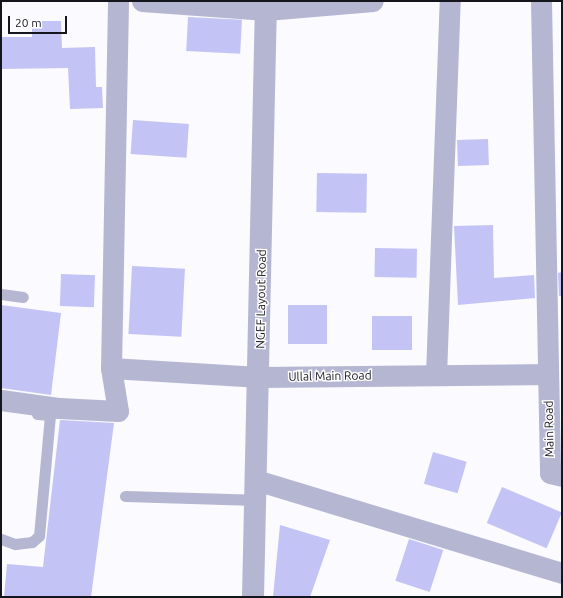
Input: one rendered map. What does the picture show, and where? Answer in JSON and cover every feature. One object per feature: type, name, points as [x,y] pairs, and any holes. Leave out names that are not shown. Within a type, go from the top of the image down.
[{"type":"street","points":[[1,400],[59,408],[118,411],[111,368],[118,1]]},
{"type":"street","points":[[142,1],[266,5],[373,1]]},
{"type":"street","points":[[436,375],[450,1]]},
{"type":"street","points":[[541,1],[548,374]]},
{"type":"street","name":"NGEF Layout Road","points":[[253,597],[266,5]]},
{"type":"street","name":"Ullal Main Road","points":[[111,368],[259,377],[548,374]]},
{"type":"street","name":"Main Road","points":[[548,374],[550,473],[562,476]]},
{"type":"street","points":[[256,490],[562,573]]},
{"type":"lane","points":[[1,294],[23,297]]},
{"type":"lane","points":[[1,410],[50,415],[39,536],[32,542],[15,544],[1,539]]},
{"type":"lane","points":[[125,496],[256,490]]},
{"type":"building","points":[[188,17],[242,20],[240,54],[186,51]]},
{"type":"building","points":[[32,21],[61,21],[62,48],[95,47],[96,87],[102,87],[103,108],[70,109],[68,68],[1,69],[1,37],[32,37]]},
{"type":"building","points":[[133,120],[189,124],[186,158],[131,154]]},
{"type":"building","points":[[488,139],[489,165],[458,166],[457,140]]},
{"type":"building","points":[[317,173],[367,174],[366,213],[316,212]]},
{"type":"building","points":[[493,225],[494,278],[534,275],[535,298],[458,305],[454,226]]},
{"type":"building","points":[[375,248],[417,249],[416,278],[374,277]]},
{"type":"building","points":[[132,266],[185,269],[181,337],[128,334]]},
{"type":"building","points":[[562,272],[562,296],[559,296],[558,273]]},
{"type":"building","points":[[61,274],[95,275],[94,307],[60,306]]},
{"type":"building","points":[[1,305],[61,313],[51,395],[1,388]]},
{"type":"building","points":[[288,305],[327,305],[327,344],[288,344]]},
{"type":"building","points":[[372,316],[412,316],[412,350],[372,350]]},
{"type":"building","points":[[60,420],[114,423],[91,597],[4,597],[7,564],[43,567]]},
{"type":"building","points":[[433,452],[467,462],[458,493],[424,484]]},
{"type":"building","points":[[502,487],[562,512],[547,548],[487,523]]},
{"type":"building","points":[[280,525],[330,540],[310,597],[273,597]]},
{"type":"building","points":[[409,539],[443,550],[430,592],[395,581]]}]
